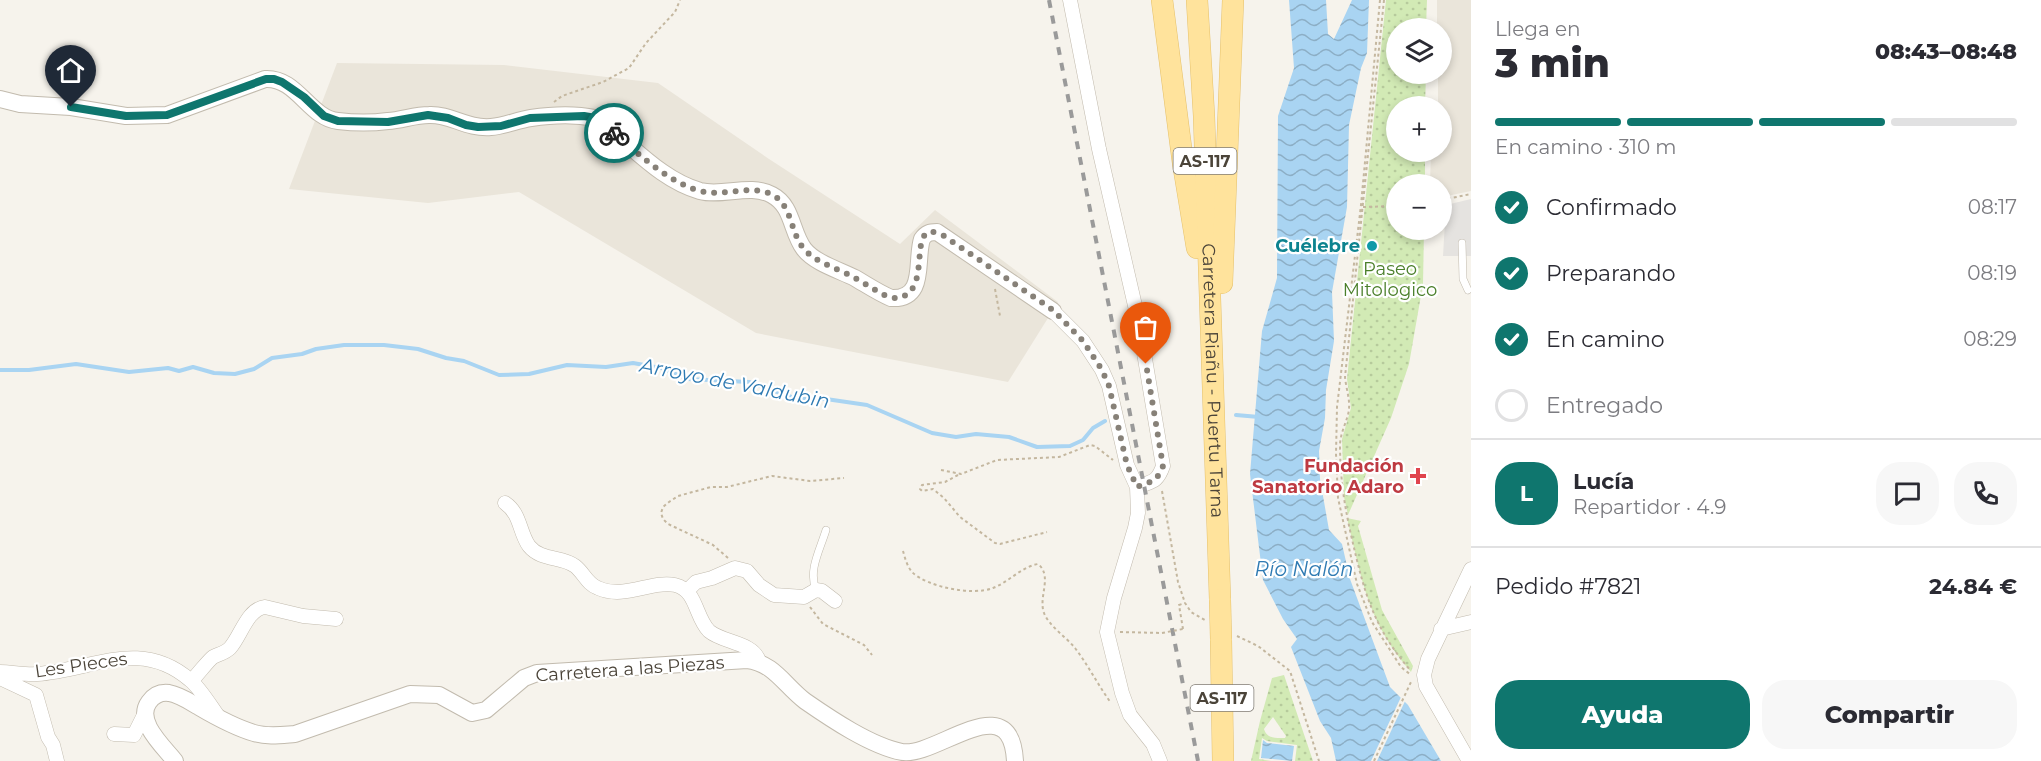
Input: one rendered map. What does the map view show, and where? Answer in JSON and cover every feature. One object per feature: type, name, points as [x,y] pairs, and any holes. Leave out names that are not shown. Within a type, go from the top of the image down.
[{"type":"main road","points":[[1162,0],[1183,164],[1211,323]]},
{"type":"main road","name":"Carretera Riañu - Puertu Tarna","points":[[1197,0],[1201,35],[1213,367],[1224,758]]},
{"type":"main road","points":[[1213,367],[1221,309],[1233,0]]},
{"type":"street","points":[[1070,0],[1099,149],[1139,322],[1163,466],[1159,477],[1154,481],[1134,481]]},
{"type":"street","points":[[0,99],[20,104],[71,107],[126,116],[167,115],[266,79],[274,79],[291,87],[324,116],[338,121],[388,122],[438,115],[478,127],[501,126],[530,118],[584,116],[595,118],[666,174],[691,188],[714,193],[751,191],[774,195],[789,213],[796,238],[806,251],[822,262],[891,298],[908,295],[914,288],[920,262],[920,245],[924,235],[937,232],[1053,310],[1083,341],[1102,370],[1109,386],[1127,465],[1134,481],[1138,513],[1107,632],[1122,693],[1130,715],[1153,744],[1160,761]]},
{"type":"street","points":[[505,503],[515,512],[526,540],[536,552],[575,566],[585,580],[597,588],[620,592],[675,585],[687,591],[692,597],[700,619],[712,633],[757,655],[759,661],[768,665],[805,700],[873,742],[900,752],[912,753],[966,730],[995,726],[1010,736],[1015,761]]},
{"type":"street","points":[[687,591],[696,582],[712,578],[730,569],[739,568],[747,571],[759,585],[774,595],[822,591],[835,601]]},
{"type":"street","points":[[1469,761],[1426,686],[1416,674],[1428,659],[1471,569]]},
{"type":"street","points":[[192,681],[212,658],[224,654],[231,647],[253,613],[260,608],[336,619]]},
{"type":"street","points":[[1442,629],[1471,622]]},
{"type":"street","name":"Les Pieces","points":[[0,672],[36,674],[129,658],[149,658],[175,669],[192,681],[222,720]]},
{"type":"street","name":"Carretera a las Piezas","points":[[144,715],[151,698],[168,693],[254,733],[278,736],[295,734],[410,694],[439,695],[472,713],[478,713],[486,711],[524,678],[537,673],[759,661]]},
{"type":"street","name":"Les Pieces","points":[[0,678],[36,695],[57,761]]},
{"type":"street","points":[[114,734],[134,735],[144,715]]},
{"type":"street","points":[[144,715],[154,734],[175,761]]},
{"type":"lane","points":[[1462,243],[1463,279],[1468,290]]},
{"type":"lane","points":[[810,593],[813,568],[826,531]]},
{"type":"path","points":[[545,117],[548,108],[562,96],[603,82],[629,68],[646,43],[675,12],[680,0]]},
{"type":"path","points":[[1382,0],[1345,377],[1349,411],[1341,435],[1342,498],[1357,564],[1376,620],[1390,645],[1416,674]]},
{"type":"path","points":[[1452,198],[1471,194]]},
{"type":"path","points":[[1362,208],[1386,207]]},
{"type":"path","points":[[1362,208],[1337,407],[1338,498],[1357,584],[1372,622],[1401,667],[1416,674]]},
{"type":"path","points":[[992,268],[1000,316]]},
{"type":"path","points":[[1047,532],[1000,544],[995,543],[960,517],[940,494],[933,489],[922,491],[920,489],[922,484],[945,482],[998,460],[1059,457],[1090,445],[1095,446],[1134,481]]},
{"type":"path","points":[[941,470],[961,474]]},
{"type":"path","points":[[730,569],[731,563],[727,557],[713,545],[679,530],[663,519],[661,513],[663,507],[674,498],[703,489],[727,487],[772,476],[810,481],[844,478]]},
{"type":"path","points":[[1159,477],[1178,582],[1185,603],[1191,612],[1220,632],[1258,646],[1290,671],[1319,761]]},
{"type":"path","points":[[903,550],[906,562],[915,574],[938,586],[969,590],[990,589],[1030,566],[1038,564],[1045,577],[1042,606],[1046,618],[1080,655],[1116,710]]},
{"type":"path","points":[[810,593],[823,624],[864,645],[872,655]]},
{"type":"path","points":[[1107,632],[1162,633],[1183,629],[1179,605],[1185,603]]},
{"type":"path","points":[[1374,761],[1411,682]]},
{"type":"shaded area","points":[[1437,0],[1471,0],[1471,191],[1452,195],[1452,174],[1430,174],[1431,162],[1452,162],[1452,96],[1438,96],[1438,84],[1452,84],[1452,18],[1437,18]]},
{"type":"shaded area","points":[[337,63],[504,65],[658,83],[900,244],[935,210],[1058,302],[1008,382],[756,333],[519,192],[428,203],[289,189]]},
{"type":"shaded area","points":[[1471,199],[1471,256],[1443,256],[1444,240],[1452,240],[1452,204]]},
{"type":"green space","name":"Paseo Mitologico","points":[[1386,0],[1427,0],[1426,18],[1386,18],[1386,84],[1426,84],[1425,96],[1386,96],[1386,162],[1425,162],[1425,174],[1386,174],[1386,240],[1424,240],[1423,284],[1409,364],[1391,418],[1348,515],[1344,497],[1342,439],[1351,408],[1347,379]]},
{"type":"green space","points":[[1347,518],[1361,521],[1358,526],[1382,610],[1413,666],[1411,672],[1396,653],[1375,617],[1362,581]]},
{"type":"green space","points":[[1284,675],[1313,761],[1295,761],[1297,745],[1267,741],[1262,738],[1259,759],[1271,761],[1251,761],[1272,678]],"holes":[[[1273,717],[1286,736],[1285,738],[1272,737],[1267,735],[1264,729]]]},
{"type":"water","name":"Río Nalón","points":[[1289,0],[1326,0],[1328,34],[1334,39],[1352,0],[1369,0],[1367,53],[1361,68],[1349,125],[1347,207],[1332,292],[1334,341],[1319,451],[1320,479],[1329,530],[1342,544],[1350,579],[1390,687],[1408,705],[1441,761],[1336,761],[1331,738],[1320,721],[1291,647],[1297,639],[1283,619],[1263,580],[1250,474],[1262,331],[1277,278],[1278,116],[1294,68]]},
{"type":"water","points":[[1263,740],[1267,743],[1294,746],[1292,761],[1261,758]]},
{"type":"pier","points":[[1402,695],[1406,699],[1377,761],[1371,761]]},
{"type":"waterway","name":"Arroyo de Valdubin","points":[[0,370],[29,370],[76,364],[129,372],[168,368],[179,371],[193,367],[214,373],[235,374],[254,369],[272,358],[302,354],[316,349],[344,345],[384,345],[418,349],[464,361],[499,375],[529,374],[567,365],[606,367],[633,363],[661,368],[688,379],[749,382],[797,399],[826,399],[867,405],[932,433],[956,437],[976,434],[1009,437],[1037,447],[1070,446],[1083,440],[1093,428],[1105,421]]},
{"type":"waterway","name":"Arroyo de Valdubin","points":[[1236,415],[1259,417]]},
{"type":"railway","points":[[1049,0],[1198,761]]},
{"type":"way so far","points":[[614,133],[666,174],[691,188],[714,193],[751,191],[774,195],[789,213],[796,238],[806,251],[822,262],[891,298],[908,295],[914,288],[920,262],[920,245],[924,235],[930,232],[937,232],[944,236],[1017,288],[1033,296],[1053,310],[1074,330],[1093,354],[1102,370],[1109,386],[1127,465],[1137,487],[1159,477],[1163,466],[1146,364]]},
{"type":"place","name":"Cuélebre","points":[[1372,246]]},
{"type":"place","name":"Fundación Sanatorio Adaro","points":[[1418,476]]},
{"type":"route","points":[[71,107],[126,116],[167,115],[266,79],[274,79],[291,87],[324,116],[338,121],[388,122],[438,115],[466,125],[492,127],[530,118],[584,116],[595,118],[614,133]]}]
